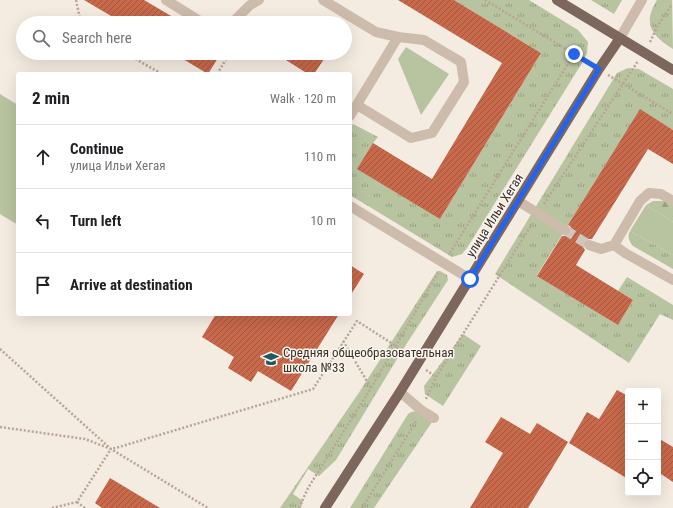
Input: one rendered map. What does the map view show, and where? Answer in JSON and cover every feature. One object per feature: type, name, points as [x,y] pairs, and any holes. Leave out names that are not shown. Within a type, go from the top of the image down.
[{"type":"main road","points":[[557,0],[673,70]]},
{"type":"main road","name":"улица Ильи Хегая","points":[[325,508],[400,392],[599,69],[620,38]]},
{"type":"lane","points":[[166,0],[192,16]]},
{"type":"lane","points":[[239,16],[250,4],[259,0]]},
{"type":"lane","points":[[323,0],[350,16]]},
{"type":"lane","points":[[620,38],[642,0]]},
{"type":"lane","points":[[352,18],[376,32],[398,37],[424,40],[461,62],[464,82],[432,132],[411,138],[357,106]]},
{"type":"lane","points":[[352,113],[398,37]]},
{"type":"lane","points":[[589,245],[601,249],[614,245],[640,201],[649,193],[662,194],[673,200]]},
{"type":"lane","points":[[518,201],[565,230]]},
{"type":"lane","points":[[352,207],[470,279]]},
{"type":"lane","points":[[614,245],[625,253],[673,280]]},
{"type":"lane","points":[[400,392],[421,410],[434,418]]},
{"type":"path","points":[[76,0],[79,16]]},
{"type":"path","points":[[485,0],[673,114]]},
{"type":"path","points":[[362,508],[417,420],[436,377],[538,214],[622,84],[644,53],[658,25],[670,6],[673,5]]},
{"type":"path","points":[[299,508],[308,488],[371,388],[444,262],[574,54]]},
{"type":"path","points":[[137,60],[158,72]]},
{"type":"path","points":[[218,72],[226,60]]},
{"type":"path","points":[[52,508],[77,502],[111,449],[312,389],[357,321],[396,346],[417,364],[436,377]]},
{"type":"path","points":[[343,341],[371,388]]},
{"type":"path","points":[[0,350],[111,449]]},
{"type":"path","points":[[0,428],[85,438],[111,449],[208,508]]},
{"type":"path","points":[[77,502],[85,508]]},
{"type":"green space","points":[[454,0],[529,0],[578,30],[588,42],[587,53],[582,63],[462,254],[452,257],[352,196],[353,124],[378,137],[373,143],[440,219],[541,53]]},
{"type":"green space","points":[[591,0],[622,0],[614,14]]},
{"type":"green space","points":[[657,0],[672,0],[673,49],[655,34],[650,23],[650,16]]},
{"type":"green space","points":[[406,47],[449,74],[421,115],[398,59]]},
{"type":"green space","points":[[628,68],[639,69],[673,89],[673,130],[640,110],[537,275],[618,325],[633,300],[618,291],[627,277],[673,305],[673,320],[660,314],[629,363],[495,274],[617,73]]},
{"type":"green space","points":[[0,94],[16,104],[16,224],[0,214]]},
{"type":"green space","points":[[653,201],[664,201],[673,206],[673,222],[646,205]]},
{"type":"green space","points":[[646,205],[673,222],[673,255],[630,231]]},
{"type":"green space","points":[[630,231],[673,255],[673,269],[633,246],[629,239]]},
{"type":"green space","points":[[437,271],[447,275],[448,280],[400,354],[336,460],[319,476],[308,469],[293,494],[303,501],[301,508],[280,508],[358,394]]},
{"type":"green space","points":[[463,334],[481,346],[443,406],[425,394],[424,386]]},
{"type":"green space","points":[[417,411],[432,422],[374,508],[350,508],[408,414]]},
{"type":"building","points":[[84,0],[144,0],[171,16],[111,16]]},
{"type":"building","points":[[398,0],[454,0],[541,53],[440,219],[357,169],[373,143],[432,179],[502,63]]},
{"type":"building","points":[[185,60],[217,60],[209,72],[205,72]]},
{"type":"building","points":[[286,60],[323,60],[315,72],[305,72]]},
{"type":"building","points":[[640,109],[673,130],[673,164],[648,149],[592,239],[587,239],[583,243],[585,250],[576,265],[633,300],[618,325],[537,276],[562,236],[568,236],[571,233],[571,227],[568,225]]},
{"type":"building","points":[[352,266],[364,274],[352,293]]},
{"type":"building","points":[[215,316],[338,316],[291,391],[258,371],[251,382],[228,368],[234,357],[202,337]]},
{"type":"building","points":[[617,390],[625,394],[625,477],[569,443],[587,412],[599,419]]},
{"type":"building","points":[[501,417],[530,434],[537,423],[568,442],[528,508],[470,508],[503,453],[485,442]]},
{"type":"building","points":[[661,440],[673,447],[673,482],[661,474]]},
{"type":"building","points":[[110,478],[160,508],[102,508],[95,503]]},
{"type":"tunnel","points":[[565,230],[589,245]]},
{"type":"place","name":"Средняя общеобразовательная школа №33","points":[[271,359]]},
{"type":"route","points":[[470,279],[599,69],[574,54]]}]
